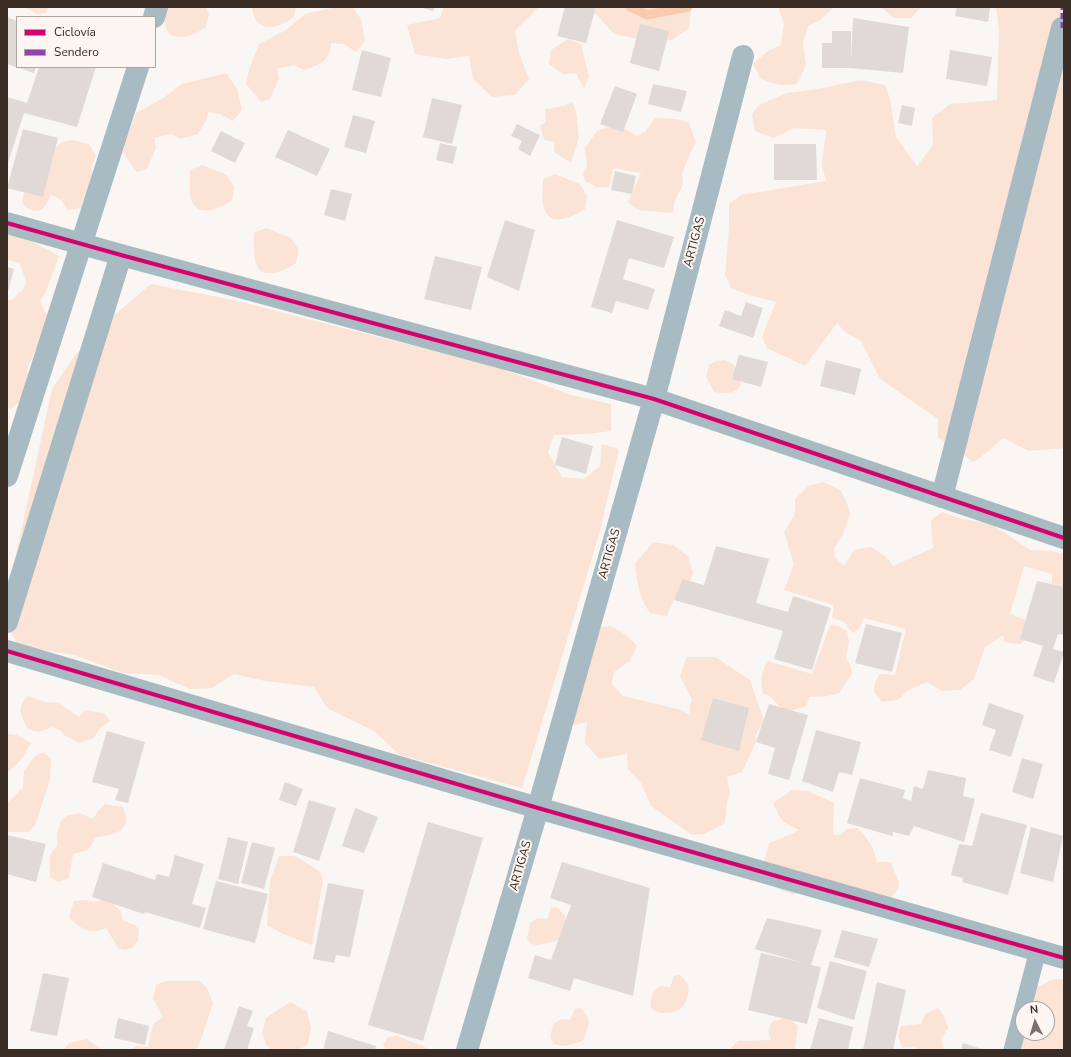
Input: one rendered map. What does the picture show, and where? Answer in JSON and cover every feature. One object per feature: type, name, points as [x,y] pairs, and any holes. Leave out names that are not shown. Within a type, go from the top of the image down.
[{"type":"street","points":[[942,497],[1062,28],[1064,28]]},
{"type":"street","name":"ARTIGAS","points":[[468,1050],[654,398],[743,56]]},
{"type":"street","points":[[7,476],[138,68]]},
{"type":"street","points":[[7,223],[654,398],[1064,538]]},
{"type":"street","points":[[7,622],[121,255]]},
{"type":"street","points":[[7,651],[538,808],[1064,958]]},
{"type":"lane","points":[[1012,1050],[1038,950]]},
{"type":"shaded area","points":[[24,7],[49,7],[45,13],[37,14]]},
{"type":"shaded area","points":[[164,7],[206,7],[209,14],[206,27],[187,36],[177,37],[172,35],[168,32],[166,26]]},
{"type":"shaded area","points":[[252,7],[296,7],[294,17],[281,24],[268,27],[262,26],[257,22]]},
{"type":"shaded area","points":[[336,7],[352,7],[361,19],[365,41],[356,52],[344,44],[331,43],[328,55],[323,62],[304,70],[294,65],[277,69],[279,78],[270,99],[261,102],[246,84],[249,70],[259,44],[286,30],[305,14]]},
{"type":"shaded area","points":[[444,7],[539,7],[515,31],[519,53],[529,79],[515,95],[492,97],[473,79],[469,56],[446,59],[415,54],[407,25],[440,18]]},
{"type":"shaded area","points":[[588,7],[691,7],[689,28],[672,40],[647,41],[614,34]]},
{"type":"shaded area","points":[[778,7],[834,7],[819,21],[808,26],[803,43],[806,65],[797,84],[779,84],[761,79],[753,64],[768,51],[781,45],[784,24]]},
{"type":"shaded area","points":[[881,7],[921,7],[911,18],[894,18]]},
{"type":"shaded area","points":[[996,7],[1064,7],[1064,448],[1029,451],[1003,438],[974,462],[938,438],[938,419],[880,379],[861,341],[845,332],[837,323],[805,366],[767,348],[762,337],[776,302],[746,294],[731,288],[725,275],[729,228],[729,204],[741,195],[826,181],[822,165],[826,130],[794,128],[774,138],[755,131],[752,114],[759,105],[787,93],[818,89],[861,80],[885,85],[890,99],[896,137],[917,166],[933,145],[932,118],[950,104],[997,100],[999,30]]},
{"type":"shaded area","points":[[568,39],[581,44],[589,77],[584,88],[576,73],[563,74],[549,64],[551,50]]},
{"type":"shaded area","points":[[226,73],[237,89],[242,110],[233,121],[220,114],[208,112],[207,119],[198,134],[180,139],[171,134],[154,138],[156,148],[147,169],[137,172],[123,153],[136,113],[162,99],[182,84]]},
{"type":"shaded area","points":[[572,102],[576,111],[579,138],[571,163],[554,152],[555,142],[544,140],[540,126],[546,122],[545,109],[564,106]]},
{"type":"shaded area","points":[[655,118],[677,119],[689,123],[696,142],[682,173],[683,185],[675,200],[673,213],[638,210],[628,202],[641,173],[613,168],[609,187],[597,187],[585,181],[583,173],[587,165],[585,148],[597,131],[618,124],[637,136],[646,131]]},
{"type":"shaded area","points":[[74,140],[89,144],[96,156],[91,168],[97,188],[94,199],[80,208],[68,210],[61,200],[51,194],[46,205],[42,209],[36,211],[27,208],[22,203],[24,193],[46,157],[62,142]]},
{"type":"shaded area","points":[[202,165],[227,175],[234,187],[232,201],[218,208],[207,210],[202,210],[194,205],[190,193],[190,170]]},
{"type":"shaded area","points":[[555,174],[580,184],[587,196],[585,209],[566,218],[560,219],[555,219],[547,214],[543,206],[543,179]]},
{"type":"shaded area","points":[[266,228],[291,238],[299,250],[296,263],[283,270],[271,273],[266,273],[258,268],[256,265],[254,233]]},
{"type":"shaded area","points":[[7,234],[25,238],[59,256],[45,294],[40,301],[49,320],[27,370],[30,385],[24,398],[12,408],[7,409],[7,301],[14,299],[18,293],[23,290],[26,282],[20,263],[7,260]]},
{"type":"shaded area","points":[[151,284],[233,300],[497,367],[571,395],[611,404],[611,431],[588,434],[554,435],[548,452],[562,477],[584,479],[600,466],[602,444],[619,449],[599,535],[522,788],[400,755],[374,731],[327,708],[314,687],[265,681],[234,674],[212,688],[190,689],[159,675],[123,673],[74,655],[19,646],[7,626],[14,583],[17,550],[52,389],[76,354],[106,322]]},
{"type":"shaded area","points":[[725,360],[733,364],[742,375],[740,387],[728,393],[714,392],[706,377],[709,365],[716,361]]},
{"type":"shaded area","points":[[823,482],[840,490],[846,500],[850,514],[843,534],[834,548],[835,557],[844,566],[854,550],[871,547],[885,556],[893,566],[933,548],[931,520],[942,512],[962,519],[990,523],[1030,550],[1051,551],[1064,554],[1064,611],[1052,594],[1052,574],[1024,566],[1010,614],[1031,622],[1030,635],[1021,644],[1004,642],[1003,635],[985,647],[974,679],[960,690],[942,691],[927,682],[907,691],[898,700],[882,702],[874,692],[875,682],[880,674],[895,675],[906,629],[864,618],[860,628],[854,633],[844,622],[832,618],[834,605],[784,590],[794,565],[784,532],[795,514],[795,499],[808,486]]},
{"type":"shaded area","points":[[653,542],[673,545],[688,556],[693,573],[687,591],[674,600],[667,616],[650,613],[643,602],[638,583],[635,564]]},
{"type":"shaded area","points":[[830,625],[839,626],[847,631],[849,642],[846,658],[850,664],[852,674],[839,693],[828,696],[810,697],[806,706],[790,711],[782,709],[771,697],[763,693],[762,676],[768,661],[812,674]]},
{"type":"shaded area","points":[[610,626],[625,634],[637,646],[630,661],[614,672],[612,684],[623,696],[682,710],[690,716],[690,705],[692,699],[680,676],[687,657],[715,657],[750,680],[764,721],[755,736],[756,742],[742,772],[727,777],[730,794],[727,802],[725,823],[704,834],[692,835],[651,806],[641,783],[628,769],[627,754],[599,759],[585,743],[587,722],[574,725],[557,719],[601,627]]},
{"type":"shaded area","points":[[28,696],[45,702],[58,703],[79,717],[85,710],[104,713],[110,721],[100,728],[94,738],[79,743],[64,735],[60,730],[51,727],[40,731],[31,730],[28,729],[23,720],[21,712],[22,704]]},
{"type":"shaded area","points":[[7,734],[17,735],[31,743],[18,763],[7,772]]},
{"type":"shaded area","points":[[43,752],[51,758],[50,779],[35,826],[28,832],[7,832],[7,803],[23,788],[24,771],[34,757]]},
{"type":"shaded area","points":[[792,790],[808,791],[834,803],[833,834],[840,835],[847,829],[857,828],[870,843],[877,862],[891,862],[899,883],[898,889],[889,900],[814,893],[793,894],[771,885],[763,866],[769,843],[799,830],[788,825],[782,820],[773,803]]},
{"type":"shaded area","points":[[105,804],[123,807],[126,815],[124,827],[116,833],[96,837],[88,850],[73,854],[69,878],[58,882],[50,877],[50,855],[57,846],[57,834],[61,821],[68,815],[80,813],[93,819]]},
{"type":"shaded area","points":[[279,856],[294,856],[307,863],[320,872],[323,880],[312,945],[283,934],[267,925],[270,881]]},
{"type":"shaded area","points":[[107,899],[121,911],[122,920],[135,925],[139,930],[138,941],[132,948],[125,950],[118,948],[106,928],[95,931],[86,930],[69,918],[74,901],[85,900],[93,902]]},
{"type":"shaded area","points":[[557,907],[565,916],[566,923],[561,938],[556,941],[538,945],[531,944],[527,938],[530,923],[538,918],[547,919],[551,908]]},
{"type":"shaded area","points":[[680,975],[689,987],[686,1002],[680,1009],[671,1013],[661,1013],[653,1009],[650,1006],[653,991],[661,986],[670,987],[674,976]]},
{"type":"shaded area","points":[[1054,979],[1064,979],[1064,1050],[1025,1050],[1012,1042],[1015,1040],[1015,1041],[1055,1041],[1055,1001],[1029,1001],[1033,989]]},
{"type":"shaded area","points":[[166,981],[200,981],[207,988],[213,1003],[201,1040],[196,1050],[131,1050],[136,1046],[148,1047],[153,1024],[163,1017],[153,998],[156,985]]},
{"type":"shaded area","points":[[290,1002],[307,1011],[311,1028],[308,1044],[299,1050],[272,1050],[266,1045],[262,1033],[266,1018]]},
{"type":"shaded area","points":[[581,1008],[588,1017],[589,1023],[584,1039],[580,1042],[569,1045],[562,1046],[554,1044],[550,1038],[553,1024],[562,1019],[570,1020],[575,1009]]},
{"type":"shaded area","points":[[938,1008],[944,1016],[948,1028],[941,1039],[944,1050],[915,1050],[915,1047],[902,1048],[898,1036],[901,1026],[921,1024],[925,1014]]},
{"type":"shaded area","points":[[788,1017],[798,1026],[795,1050],[729,1050],[738,1041],[771,1040],[768,1031],[772,1022]]},
{"type":"shaded area","points":[[397,1036],[423,1046],[429,1050],[386,1050],[383,1045],[388,1037]]},
{"type":"shaded area","points":[[87,1039],[103,1050],[63,1050],[69,1043]]},
{"type":"building","points":[[419,7],[435,7],[433,11]]},
{"type":"building","points":[[565,7],[596,7],[586,43],[557,36]]},
{"type":"building","points":[[957,7],[990,8],[988,22],[955,16]]},
{"type":"building","points":[[7,17],[16,21],[16,67],[7,64]]},
{"type":"building","points":[[853,18],[909,27],[903,73],[850,68],[822,68],[822,43],[832,43],[832,31],[851,31],[851,61]]},
{"type":"building","points":[[640,24],[669,31],[659,71],[630,63]]},
{"type":"building","points":[[362,50],[391,58],[381,97],[352,90]]},
{"type":"building","points":[[950,50],[992,57],[987,86],[946,79]]},
{"type":"building","points":[[19,68],[36,68],[34,73]]},
{"type":"building","points":[[39,68],[96,68],[77,127],[24,113],[7,166],[7,97],[27,103]]},
{"type":"building","points":[[653,84],[687,91],[681,112],[648,104]]},
{"type":"building","points":[[615,86],[637,94],[623,132],[600,124]]},
{"type":"building","points":[[432,98],[462,105],[452,144],[423,137]]},
{"type":"building","points":[[902,105],[915,108],[912,126],[898,123]]},
{"type":"building","points":[[353,115],[375,121],[366,153],[344,147]]},
{"type":"building","points":[[517,124],[540,135],[530,156],[518,149],[522,141],[511,136]]},
{"type":"building","points":[[23,129],[58,138],[43,197],[7,188]]},
{"type":"building","points":[[288,130],[330,149],[317,176],[275,157]]},
{"type":"building","points":[[221,131],[245,143],[235,163],[211,151]]},
{"type":"building","points":[[440,143],[457,147],[453,164],[436,160]]},
{"type":"building","points":[[774,144],[816,144],[817,180],[774,180]]},
{"type":"building","points":[[615,171],[636,176],[632,194],[611,190]]},
{"type":"building","points":[[331,189],[352,194],[345,221],[324,215]]},
{"type":"building","points":[[505,220],[535,230],[519,291],[487,277]]},
{"type":"building","points":[[617,220],[674,237],[664,268],[629,258],[623,279],[655,289],[648,310],[616,301],[612,313],[591,307]]},
{"type":"building","points":[[435,256],[482,267],[471,310],[424,299]]},
{"type":"building","points":[[7,267],[14,269],[7,295]]},
{"type":"building","points":[[746,302],[763,308],[753,338],[719,326],[725,310],[741,316]]},
{"type":"building","points":[[739,355],[768,362],[761,387],[732,379]]},
{"type":"building","points":[[826,360],[861,369],[855,395],[820,386]]},
{"type":"building","points":[[562,437],[593,446],[586,474],[555,465]]},
{"type":"building","points":[[716,546],[769,559],[756,603],[788,612],[793,596],[831,608],[812,670],[774,659],[783,631],[674,600],[683,579],[704,585]]},
{"type":"building","points":[[1037,581],[1064,587],[1064,635],[1058,634],[1053,649],[1064,652],[1054,683],[1033,676],[1043,646],[1020,639]]},
{"type":"building","points":[[866,624],[902,633],[892,672],[855,663]]},
{"type":"building","points":[[713,698],[749,708],[739,751],[701,740]]},
{"type":"building","points":[[989,703],[1024,715],[1011,757],[989,750],[996,730],[982,725]]},
{"type":"building","points":[[769,704],[808,715],[789,780],[768,774],[775,748],[756,742]]},
{"type":"building","points":[[816,730],[861,742],[852,775],[839,772],[833,792],[802,781]]},
{"type":"building","points":[[107,731],[145,742],[128,803],[115,800],[119,789],[92,782]]},
{"type":"building","points":[[1022,758],[1043,764],[1033,799],[1012,792]]},
{"type":"building","points":[[928,770],[966,778],[963,796],[975,799],[964,842],[914,826],[909,836],[893,832],[892,836],[847,823],[860,778],[905,790],[903,798],[911,801],[914,786],[923,789]]},
{"type":"building","points":[[285,782],[303,789],[296,806],[279,800]]},
{"type":"building","points":[[309,800],[336,808],[319,861],[293,852]]},
{"type":"building","points":[[355,808],[378,817],[364,853],[342,846]]},
{"type":"building","points":[[981,813],[1027,825],[1008,895],[962,882],[963,878],[951,875],[959,844],[972,846]]},
{"type":"building","points":[[428,822],[483,838],[423,1041],[368,1025]]},
{"type":"building","points":[[1031,827],[1063,836],[1053,882],[1020,873]]},
{"type":"building","points":[[7,835],[46,844],[36,882],[7,874]]},
{"type":"building","points":[[228,837],[248,842],[238,884],[218,879]]},
{"type":"building","points":[[252,842],[275,848],[264,889],[241,883]]},
{"type":"building","points":[[175,855],[204,864],[192,904],[206,908],[200,928],[145,912],[144,914],[92,897],[103,863],[155,880],[157,874],[169,877]]},
{"type":"building","points":[[562,862],[650,888],[633,996],[574,978],[570,991],[528,978],[535,955],[551,960],[571,905],[550,898]]},
{"type":"building","points":[[216,881],[268,894],[255,943],[203,929]]},
{"type":"building","points":[[328,883],[364,890],[350,957],[336,955],[334,963],[313,959]]},
{"type":"building","points":[[767,918],[822,930],[811,965],[821,967],[807,1024],[748,1010],[761,953],[804,963],[755,949]]},
{"type":"building","points":[[842,930],[878,939],[869,967],[834,957]]},
{"type":"building","points":[[830,961],[867,971],[854,1020],[817,1008]]},
{"type":"building","points":[[43,973],[69,978],[57,1036],[30,1031]]},
{"type":"building","points":[[877,982],[906,990],[893,1050],[863,1050]]},
{"type":"building","points":[[239,1006],[253,1011],[247,1026],[254,1028],[247,1050],[224,1050]]},
{"type":"building","points":[[118,1018],[149,1026],[145,1045],[114,1038]]},
{"type":"building","points":[[819,1018],[853,1027],[848,1050],[810,1050]]},
{"type":"building","points":[[328,1031],[376,1046],[375,1050],[323,1050]]},
{"type":"building","points":[[963,1043],[985,1050],[961,1050]]},
{"type":"waterway","points":[[630,7],[647,15],[688,7]]},
{"type":"marked path","points":[[1062,7],[1062,28]]},
{"type":"cycle path","points":[[7,223],[654,399],[1064,538]]},
{"type":"cycle path","points":[[7,651],[538,808],[1064,958]]}]
